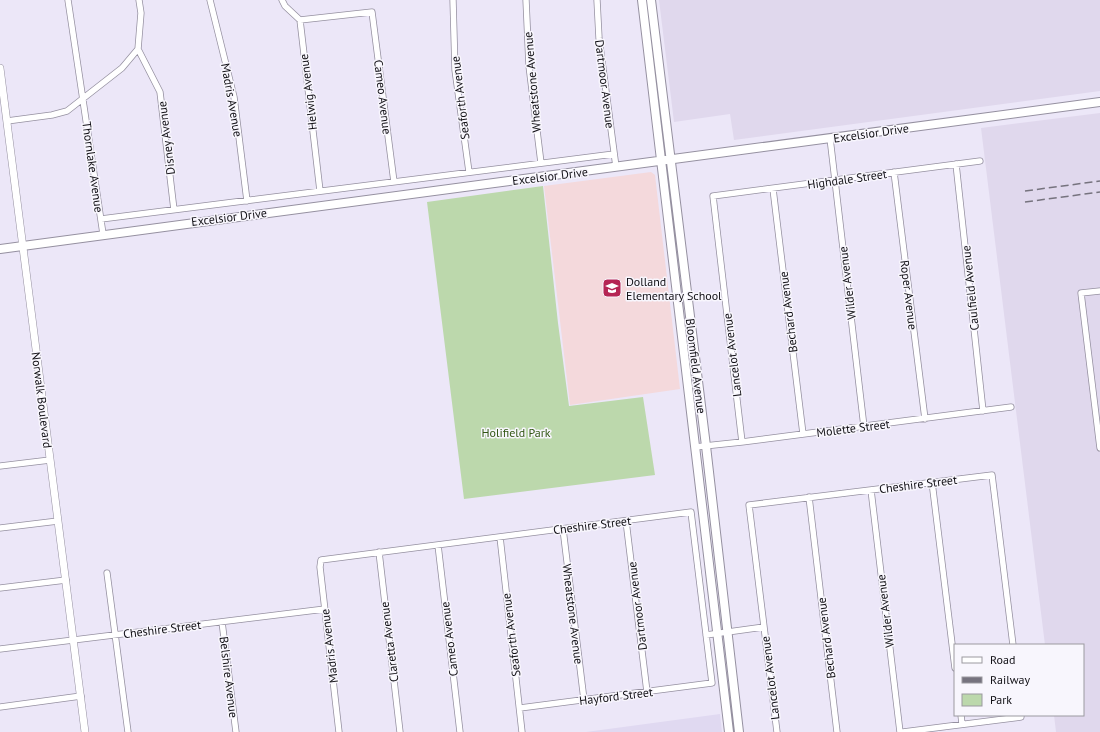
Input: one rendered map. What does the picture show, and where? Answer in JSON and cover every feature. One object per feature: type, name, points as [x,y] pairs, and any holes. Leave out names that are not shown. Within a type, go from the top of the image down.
[{"type":"main road","name":"Bloomfield Avenue","points":[[642,0],[716,634],[729,732]]},
{"type":"main road","name":"Bloomfield Avenue","points":[[651,0],[706,446],[739,732]]},
{"type":"main road","name":"Excelsior Drive","points":[[0,248],[1100,102]]},
{"type":"main road","points":[[727,718],[737,716]]},
{"type":"street","name":"Thornlake Avenue","points":[[68,0],[103,234]]},
{"type":"street","points":[[7,121],[52,115],[67,111],[122,68],[138,49],[141,13],[139,0]]},
{"type":"street","name":"Madris Avenue","points":[[210,0],[234,97],[247,200]]},
{"type":"street","points":[[282,0],[285,6],[300,20]]},
{"type":"street","name":"Seaforth Avenue","points":[[453,0],[455,70],[469,172]]},
{"type":"street","name":"Wheatstone Avenue","points":[[526,0],[529,66],[541,163]]},
{"type":"street","name":"Dartmoor Avenue","points":[[597,0],[599,38],[616,167]]},
{"type":"street","name":"Cameo Avenue","points":[[300,20],[372,12],[394,182]]},
{"type":"street","name":"Helwig Avenue","points":[[300,20],[320,191]]},
{"type":"street","name":"Disney Avenue","points":[[138,49],[160,92],[174,210]]},
{"type":"street","name":"Norwalk Boulevard","points":[[0,68],[85,732]]},
{"type":"street","name":"Wilder Avenue","points":[[830,138],[864,427]]},
{"type":"street","name":"Excelsior Drive","points":[[101,219],[614,154]]},
{"type":"street","name":"Highdale Street","points":[[713,196],[980,161]]},
{"type":"street","name":"Caulfield Avenue","points":[[956,164],[983,411]]},
{"type":"street","name":"Roper Avenue","points":[[894,172],[925,419]]},
{"type":"street","name":"Bechard Avenue","points":[[773,189],[803,434]]},
{"type":"street","name":"Lancelot Avenue","points":[[713,196],[742,442]]},
{"type":"street","points":[[1100,291],[1081,293],[1100,448]]},
{"type":"street","name":"Molette Street","points":[[695,447],[864,427],[1011,407]]},
{"type":"street","points":[[0,466],[50,460]]},
{"type":"street","name":"Cheshire Street","points":[[749,505],[992,475],[1013,644]]},
{"type":"street","points":[[932,482],[954,660]]},
{"type":"street","name":"Wilder Avenue","points":[[871,490],[900,732]]},
{"type":"street","name":"Bechard Avenue","points":[[809,497],[837,732]]},
{"type":"street","name":"Lancelot Avenue","points":[[749,505],[777,732]]},
{"type":"street","name":"Cheshire Street","points":[[322,560],[691,512],[712,684]]},
{"type":"street","points":[[0,528],[58,521]]},
{"type":"street","name":"Dartmoor Avenue","points":[[626,521],[647,692]]},
{"type":"street","name":"Wheatstone Avenue","points":[[563,529],[584,700]]},
{"type":"street","name":"Seaforth Avenue","points":[[500,537],[522,732]]},
{"type":"street","name":"Cameo Avenue","points":[[438,545],[460,732]]},
{"type":"street","name":"Claretta Avenue","points":[[379,552],[400,732]]},
{"type":"street","name":"Madris Avenue","points":[[322,560],[320,567],[339,732]]},
{"type":"street","points":[[107,573],[128,732]]},
{"type":"street","points":[[0,588],[66,580]]},
{"type":"street","name":"Cheshire Street","points":[[0,649],[325,609]]},
{"type":"street","name":"Belshire Avenue","points":[[222,622],[236,732]]},
{"type":"street","points":[[706,635],[764,628]]},
{"type":"street","name":"Hayford Street","points":[[520,708],[712,684]]},
{"type":"street","points":[[0,707],[81,696]]},
{"type":"street","points":[[961,716],[962,724]]},
{"type":"street","points":[[903,732],[1021,716]]},
{"type":"shaded area","points":[[659,0],[1100,0],[1100,91],[734,140],[730,114],[674,122]]},
{"type":"shaded area","points":[[1100,113],[1100,732],[1056,732],[1054,716],[1084,716],[1084,644],[1045,644],[981,128]]},
{"type":"shaded area","name":"Dolland Elementary School","points":[[651,172],[655,175],[680,389],[570,405],[544,186]]},
{"type":"shaded area","points":[[720,714],[722,732],[586,732]]},
{"type":"green space","name":"Holifield Park","points":[[543,186],[569,406],[643,397],[655,475],[464,499],[427,202]]},
{"type":"railway","points":[[1025,191],[1100,181]]},
{"type":"railway","points":[[1025,202],[1100,192]]},
{"type":"place","name":"Dolland Elementary School","points":[[612,288]]}]
